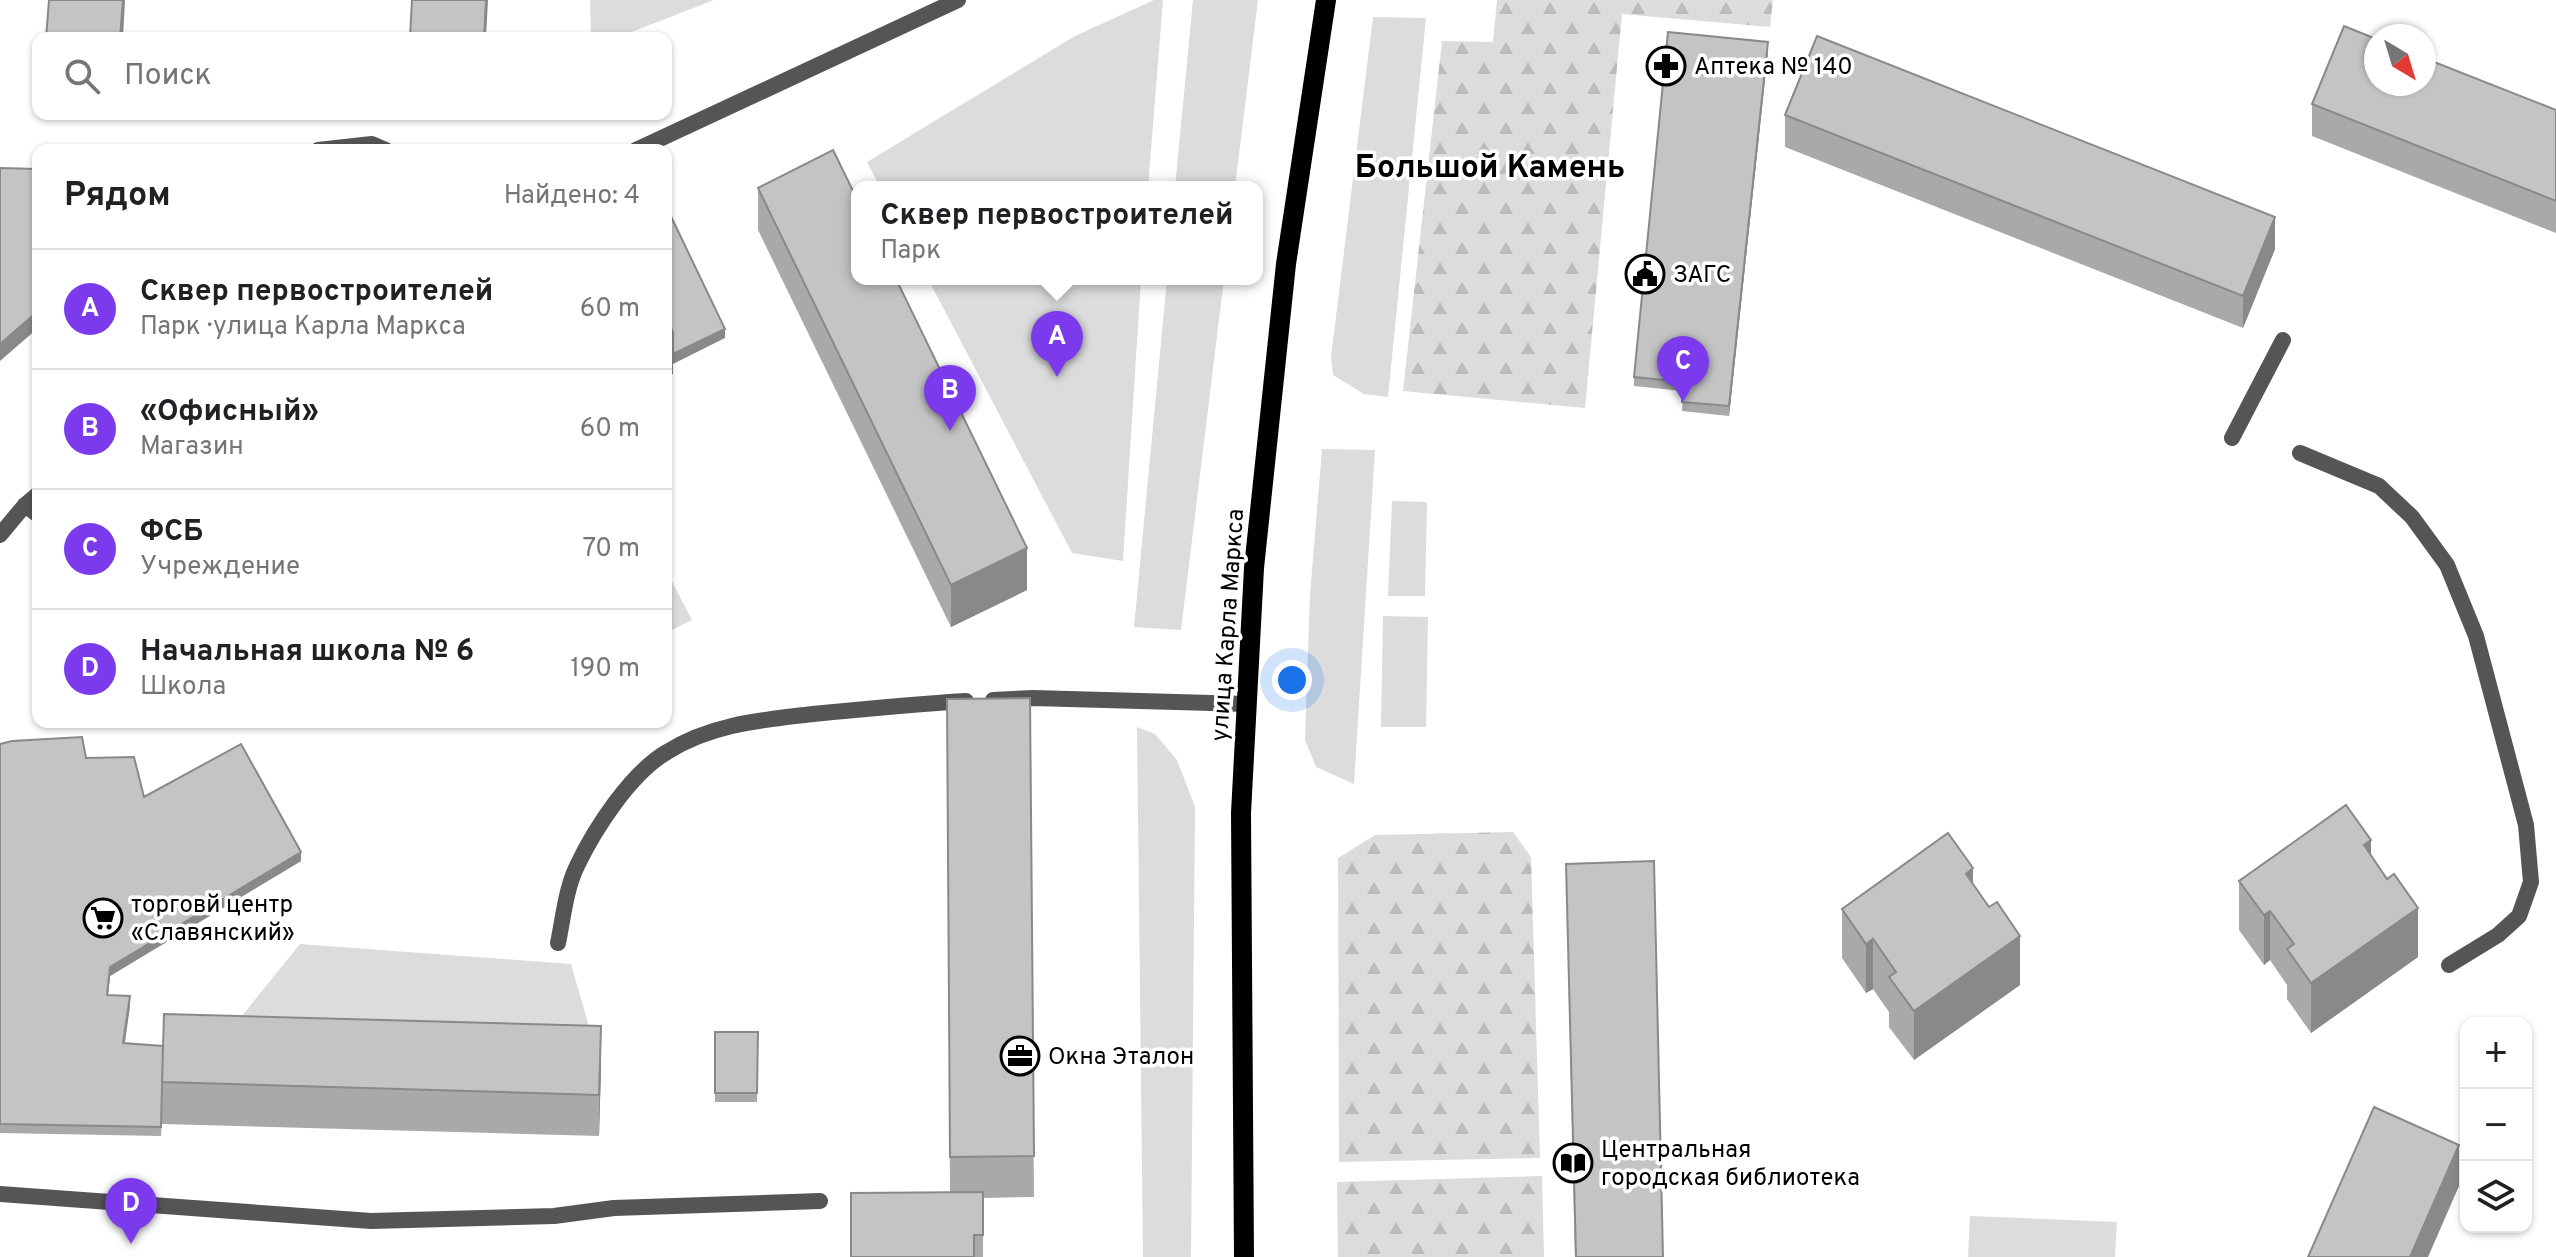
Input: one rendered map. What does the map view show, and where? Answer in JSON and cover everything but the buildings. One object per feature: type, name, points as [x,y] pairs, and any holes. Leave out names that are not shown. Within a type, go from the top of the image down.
[{"type":"main road","name":"улица Карла Маркса","points":[[1244,1257],[1241,813],[1254,568],[1286,264],[1326,0]]},
{"type":"street","points":[[649,144],[958,0]]},
{"type":"street","points":[[2232,438],[2283,340]]},
{"type":"street","points":[[2300,453],[2379,486],[2412,517],[2447,565],[2476,636],[2526,825],[2531,882],[2519,916],[2498,935],[2449,965]]},
{"type":"street","points":[[0,535],[32,507]]},
{"type":"street","points":[[558,943],[576,868],[599,828],[638,773],[664,753],[692,738],[731,725],[894,705],[1033,698],[1247,704]]},
{"type":"street","points":[[0,1194],[371,1221],[554,1216],[614,1208],[820,1201]]},
{"type":"green space","points":[[590,0],[714,0],[631,32],[591,32]]},
{"type":"green space","points":[[1154,0],[1163,0],[1148,181],[877,181],[867,162],[1075,36]]},
{"type":"green space","points":[[1193,0],[1258,0],[1236,181],[1176,181]]},
{"type":"green space","points":[[1497,0],[1773,0],[1770,27],[1622,14],[1585,408],[1403,391],[1442,41],[1493,42]]},
{"type":"green space","points":[[1373,17],[1426,18],[1388,397],[1364,394],[1333,375],[1331,357]]},
{"type":"green space","points":[[931,285],[1141,285],[1123,561],[1072,553]]},
{"type":"green space","points":[[1166,285],[1223,285],[1181,630],[1134,627]]},
{"type":"green space","points":[[1322,449],[1375,450],[1354,784],[1316,767],[1305,740],[1310,595]]},
{"type":"green space","points":[[1392,501],[1427,502],[1425,596],[1388,596]]},
{"type":"green space","points":[[672,582],[692,620],[672,630]]},
{"type":"green space","points":[[1383,616],[1428,617],[1426,727],[1381,727]]},
{"type":"green space","points":[[1137,727],[1155,734],[1177,760],[1195,807],[1191,1257],[1143,1257]]},
{"type":"green space","points":[[1513,832],[1531,857],[1540,1158],[1339,1162],[1338,858],[1375,835]]},
{"type":"green space","points":[[300,944],[571,964],[601,1068],[211,1054]]},
{"type":"green space","points":[[1542,1176],[1544,1257],[1338,1257],[1337,1182]]},
{"type":"green space","points":[[1970,1216],[2117,1222],[2115,1257],[1968,1257]]},
{"type":"place","name":"Аптека № 140","points":[[1666,66]]},
{"type":"place","name":"ЗАГС","points":[[1645,274]]},
{"type":"place","name":"Сквер первостроителей","points":[[1057,377]]},
{"type":"place","name":"ФСБ","points":[[1683,402]]},
{"type":"place","name":"«Офисный»","points":[[950,431]]},
{"type":"place","name":"торговй центр «Славянский»","points":[[103,918]]},
{"type":"place","name":"Окна Эталон","points":[[1020,1056]]},
{"type":"place","name":"Центральная городская библиотека","points":[[1573,1163]]},
{"type":"place","name":"Начальная школа № 6","points":[[131,1244]]},
{"type":"district","name":"Большой Камень","points":[[1490,166]]}]
